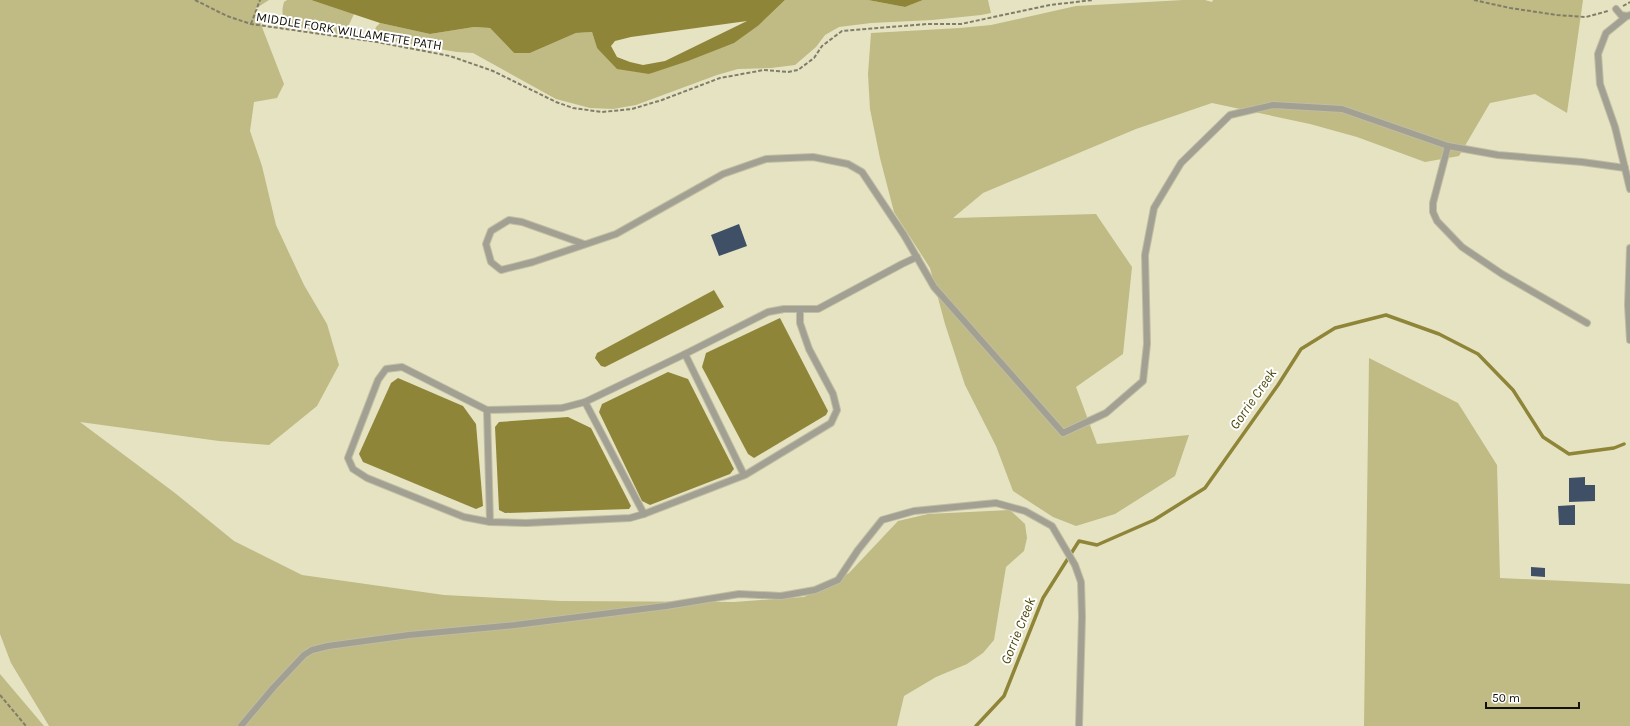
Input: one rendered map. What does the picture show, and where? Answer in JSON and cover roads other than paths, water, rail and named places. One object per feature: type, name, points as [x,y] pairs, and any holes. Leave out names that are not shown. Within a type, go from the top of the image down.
[{"type":"lane","points":[[1616,9],[1621,15],[1628,16]]},
{"type":"lane","points":[[1628,16],[1606,33],[1598,54],[1600,84],[1615,127],[1630,189]]},
{"type":"lane","points":[[584,244],[522,222],[509,220],[491,231],[486,244],[491,262],[501,270],[533,262],[616,234],[723,174],[766,159],[813,157],[848,164],[862,172],[904,235],[934,287],[1063,433],[1106,413],[1143,381],[1147,344],[1145,255],[1154,208],[1181,163],[1230,115],[1273,105],[1342,109],[1448,146],[1498,155],[1582,162],[1625,168]]},
{"type":"lane","points":[[1448,146],[1433,203],[1433,212],[1437,221],[1462,247],[1502,274],[1587,323]]},
{"type":"lane","points":[[1630,248],[1628,305],[1630,340]]},
{"type":"lane","points":[[800,309],[800,324],[809,349],[833,394],[837,410],[830,423],[744,475],[644,514],[623,518],[526,523],[490,522],[464,517],[367,478],[352,468],[348,458],[378,380],[386,369],[402,367],[487,410],[562,408],[585,402],[768,312],[784,309],[800,309],[818,309],[917,257]]},
{"type":"lane","points":[[685,354],[744,475]]},
{"type":"lane","points":[[585,402],[644,514]]},
{"type":"lane","points":[[487,410],[490,522]]},
{"type":"lane","points":[[241,726],[273,688],[304,655],[312,650],[328,646],[409,635],[515,625],[666,606],[739,594],[781,596],[815,590],[838,580],[858,550],[882,520],[914,511],[996,503],[1025,511],[1052,526],[1075,565],[1081,582],[1082,617],[1079,726]]},
{"type":"waterway","name":"Gorrie Creek","points":[[976,726],[1004,696],[1043,598],[1079,541],[1097,545],[1154,520],[1205,488],[1278,385],[1301,349],[1335,328],[1386,315],[1439,334],[1478,354],[1513,390],[1543,437],[1569,454],[1614,448],[1624,444]]}]
